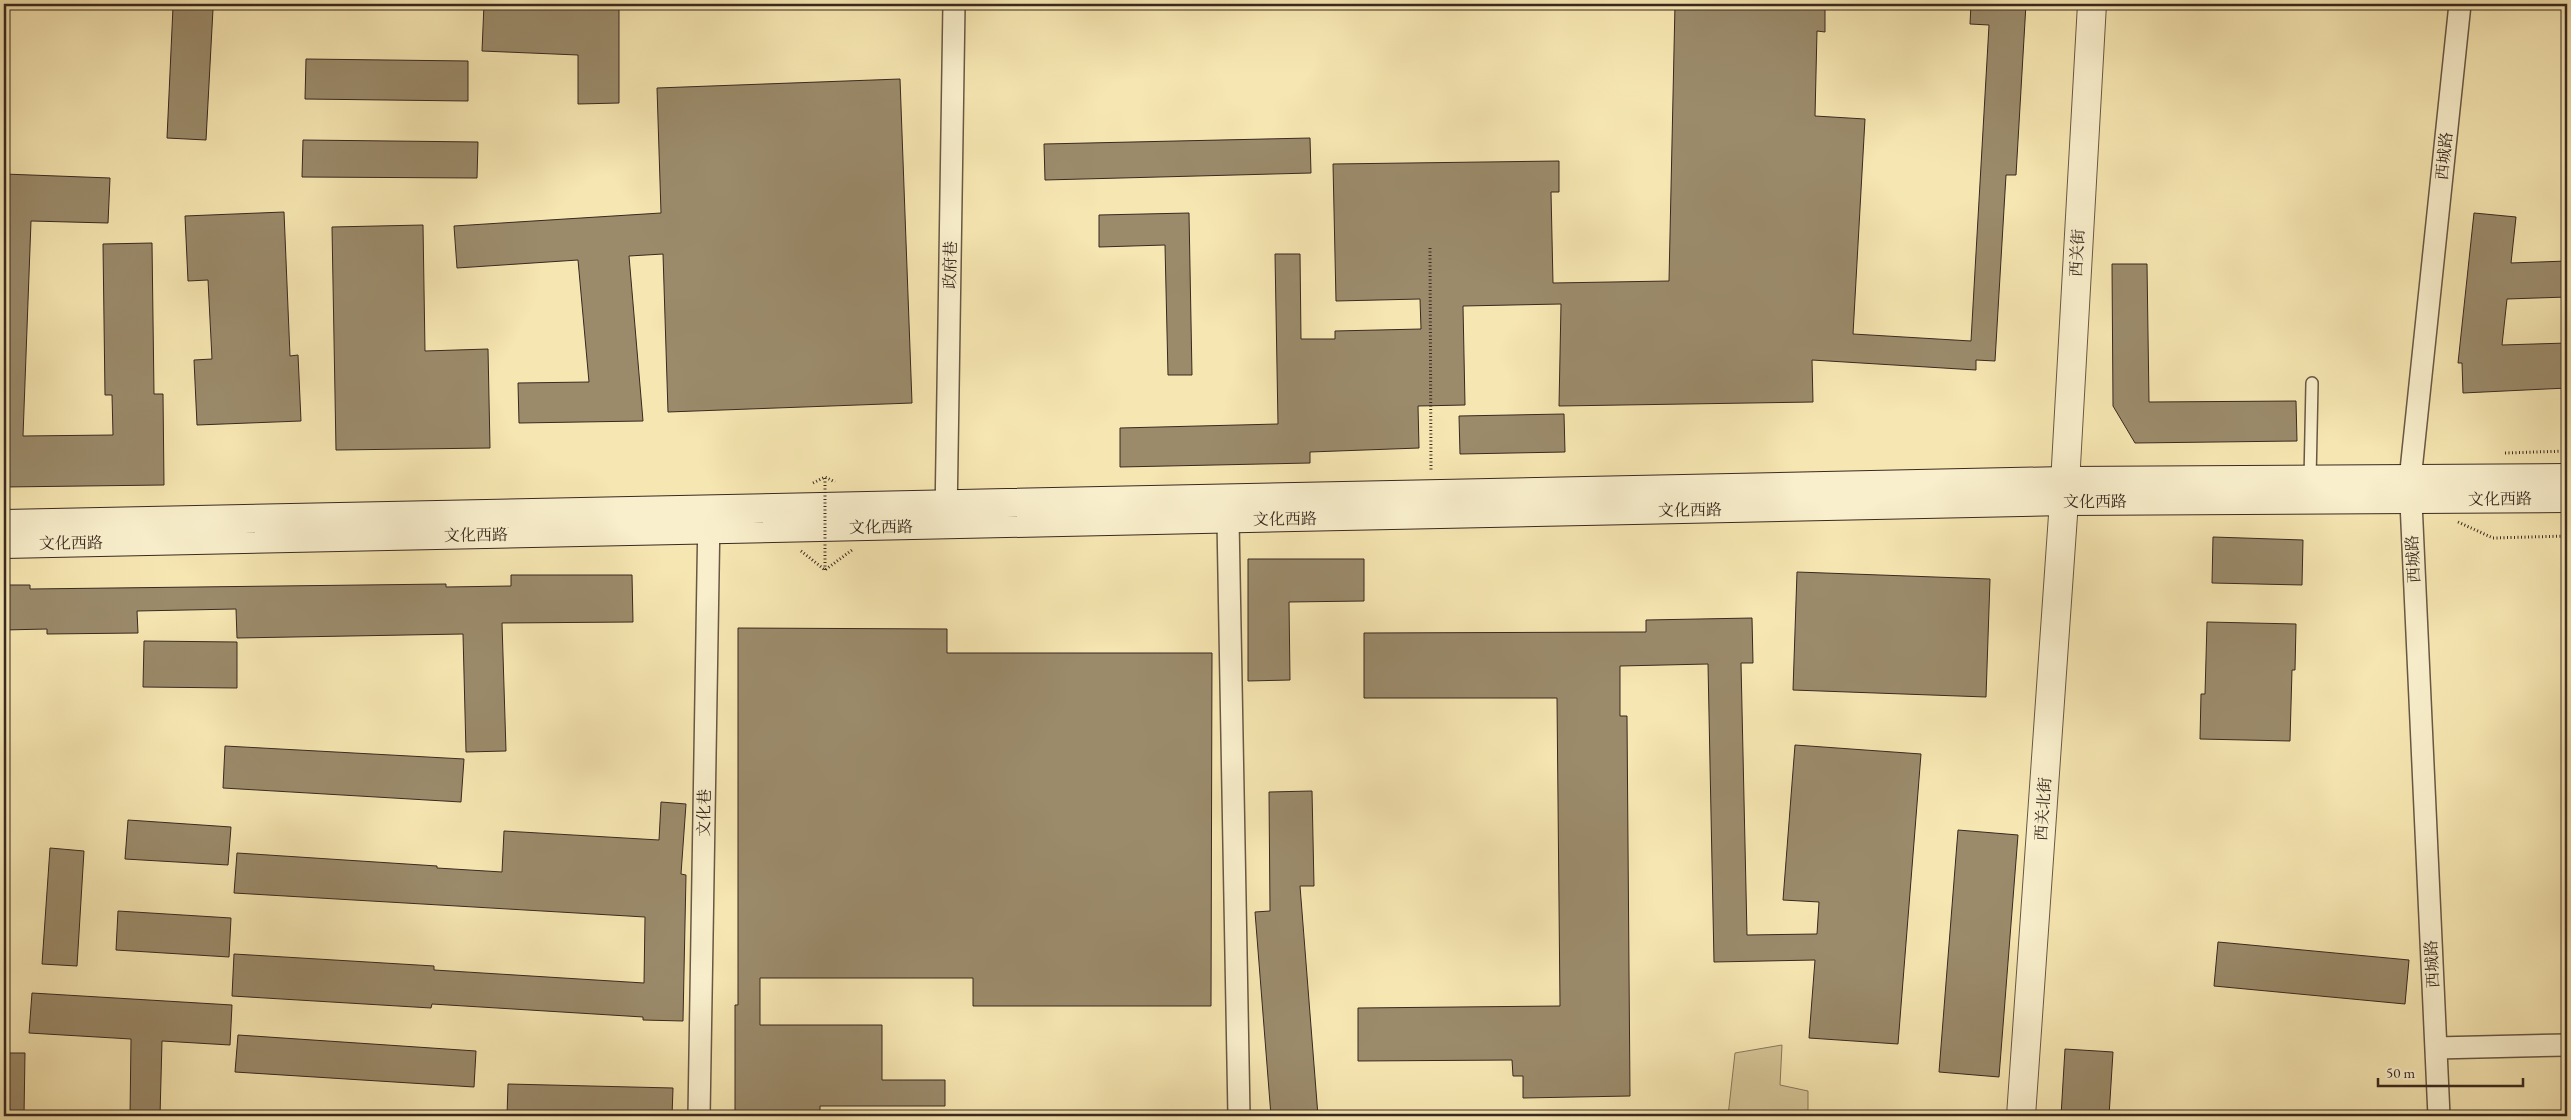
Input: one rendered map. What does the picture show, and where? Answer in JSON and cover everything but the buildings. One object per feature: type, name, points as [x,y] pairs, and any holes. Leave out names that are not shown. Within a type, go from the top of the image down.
[{"type":"main road","name":"西关街","points":[[2064,491],[2092,4]]},
{"type":"main road","name":"文化西路","points":[[4,524],[709,520],[946,516],[1431,495],[2410,490],[2567,478]]},
{"type":"main road","name":"文化西路","points":[[946,516],[1228,520],[2064,491],[2310,480],[2410,490],[2567,498]]},
{"type":"main road","name":"西关北街","points":[[2021,1116],[2064,491]]},
{"type":"main road","name":"文化西路","points":[[4,544],[709,520]]},
{"type":"street","name":"政府巷","points":[[946,516],[954,4]]},
{"type":"street","name":"西城路","points":[[2439,1116],[2410,490],[2460,4]]},
{"type":"street","name":"文化巷","points":[[699,1116],[709,520]]},
{"type":"street","points":[[1228,520],[1239,1116]]},
{"type":"street","points":[[2436,1048],[2567,1045]]},
{"type":"lane","points":[[2310,480],[2312,383]]},
{"type":"path","points":[[1430,248],[1431,495]]},
{"type":"path","points":[[825,477],[825,570]]},
{"type":"path","points":[[2451,519],[2493,538],[2567,536]]},
{"type":"shaded area","points":[[1782,1045],[1780,1085],[1808,1091],[1808,1116],[1728,1116],[1735,1053]]}]
